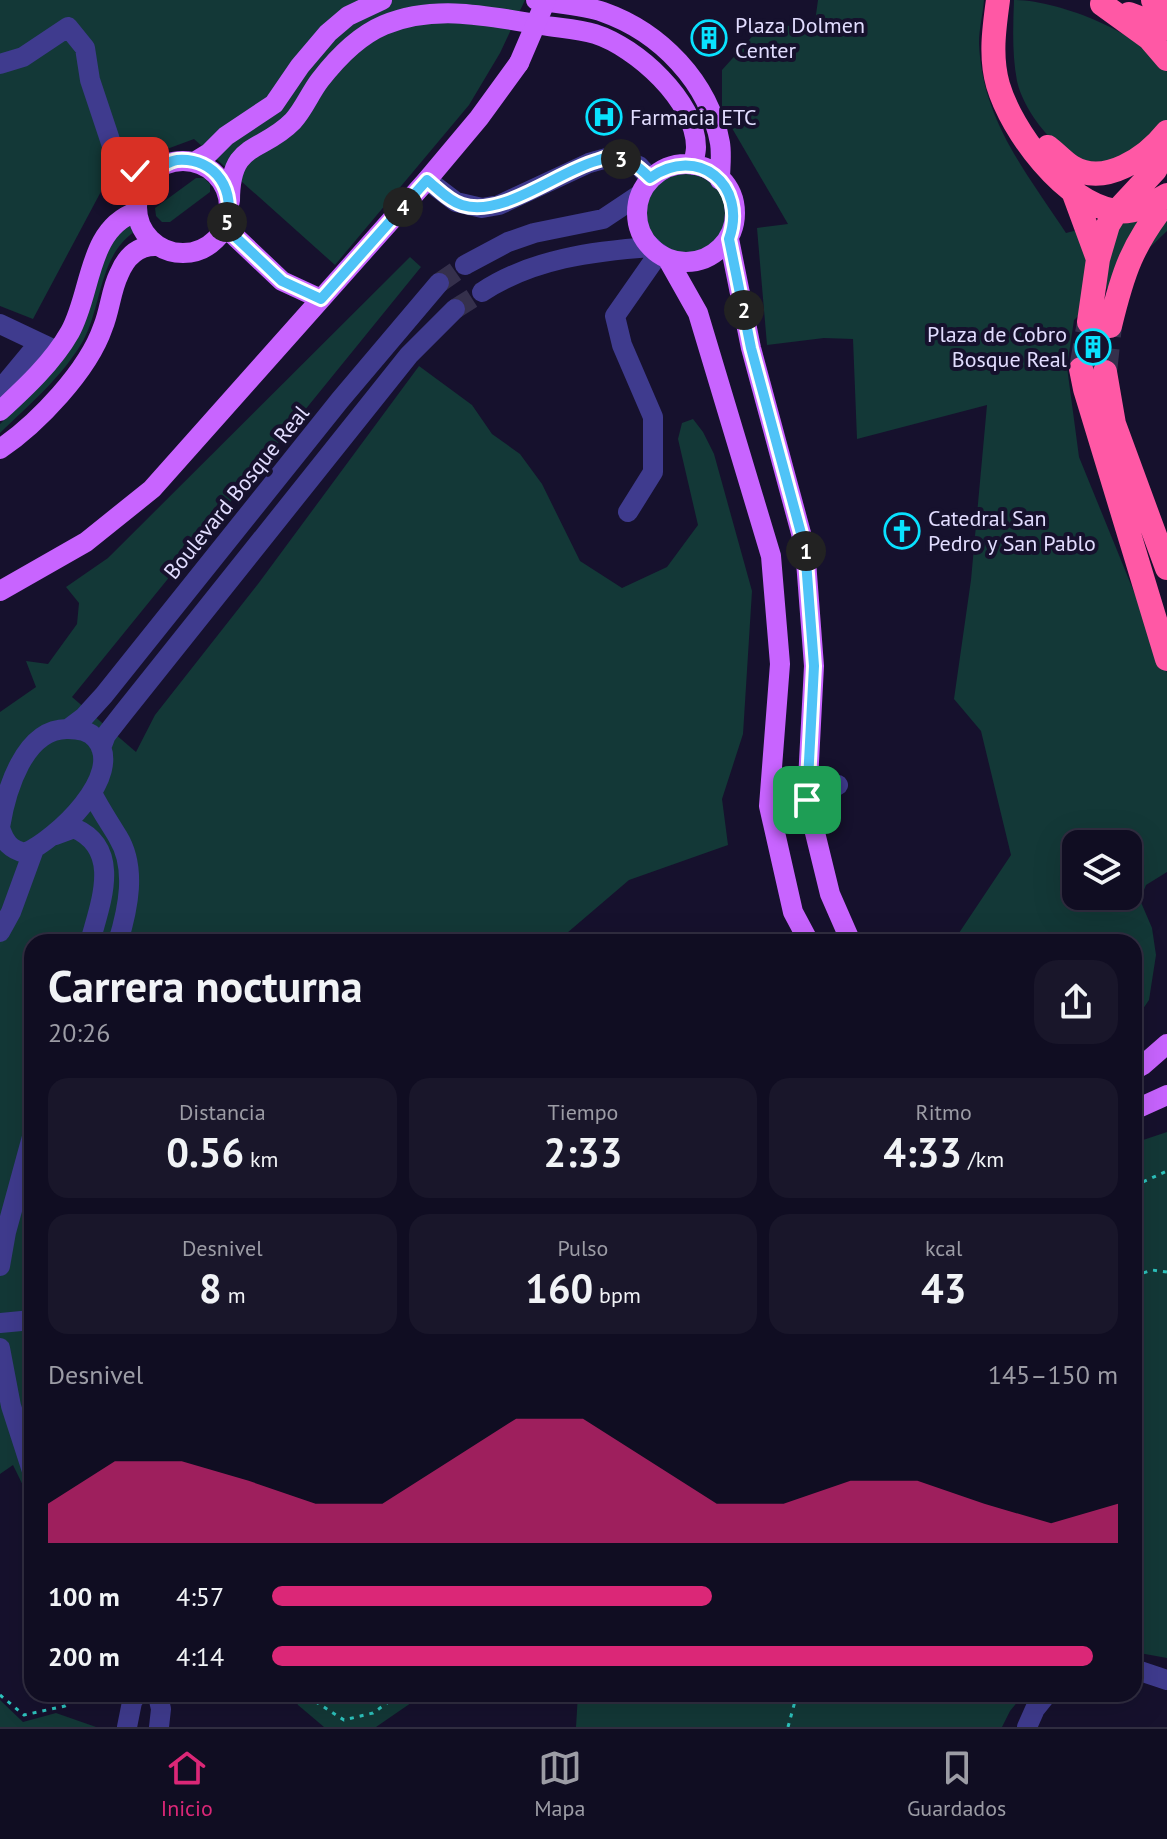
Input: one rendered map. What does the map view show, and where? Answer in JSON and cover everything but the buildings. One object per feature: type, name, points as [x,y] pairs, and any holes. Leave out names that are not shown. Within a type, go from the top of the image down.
[{"type":"highway","points":[[998,0],[992,42],[997,82],[1016,126],[1034,150],[1073,191],[1116,212],[1134,210],[1167,195]]},
{"type":"highway","points":[[1008,0],[1005,40],[1009,81],[1020,114],[1040,139],[1074,169],[1104,174],[1143,155],[1167,132]]},
{"type":"highway","points":[[1153,0],[1167,5]]},
{"type":"highway","points":[[1095,2],[1167,28]]},
{"type":"highway","points":[[1095,2],[1149,38],[1167,59]]},
{"type":"highway","points":[[1167,150],[1155,170],[1108,225],[1098,259],[1100,324],[1133,248],[1167,201]]},
{"type":"highway","points":[[1073,191],[1098,259]]},
{"type":"highway","points":[[1093,370],[1165,646]]},
{"type":"highway","points":[[1106,428],[1167,568]]},
{"type":"main road","points":[[196,161],[226,136],[274,104],[328,33],[348,16],[382,0]]},
{"type":"main road","points":[[536,0],[602,11],[653,39],[673,56],[704,96],[714,120],[720,146],[720,180]]},
{"type":"main road","points":[[0,591],[86,542],[152,489],[479,118],[519,63],[546,0]]},
{"type":"main road","points":[[0,449],[39,415],[92,352],[103,329],[118,274],[134,252],[143,246],[155,246],[187,253],[205,248],[217,239],[230,214],[230,184],[238,160],[292,122],[320,81],[346,51],[363,36],[382,26],[410,17],[442,13],[498,18],[595,34],[640,58],[656,72],[682,107],[696,146],[693,165]]},
{"type":"main road","points":[[155,246],[142,228],[136,212],[139,189],[153,171],[173,160],[196,161],[212,169],[224,183],[230,201]]},
{"type":"main road","points":[[659,253],[691,263],[713,256],[729,239],[735,223],[735,207],[729,191],[706,170],[693,165],[662,169],[645,186],[637,213],[641,232],[659,253],[698,313],[771,556],[780,664],[769,806],[793,912],[805,934]]},
{"type":"main road","points":[[1,404],[48,347],[69,334],[78,315],[94,260],[110,229],[125,216],[136,212]]},
{"type":"main road","points":[[225,227],[282,281],[321,299]]},
{"type":"main road","points":[[729,239],[751,348],[805,548],[814,666],[807,800],[830,894],[848,934]]},
{"type":"main road","points":[[1142,1064],[1167,1044]]},
{"type":"main road","points":[[1142,1106],[1167,1095]]},
{"type":"street","points":[[0,64],[23,57],[68,27],[85,48],[90,80],[117,161],[135,171],[153,171]]},
{"type":"street","points":[[427,180],[456,202],[482,208],[499,205],[589,163],[614,156],[639,166],[645,186],[603,219],[534,233],[508,242],[465,265]]},
{"type":"street","points":[[508,242],[518,272]]},
{"type":"street","points":[[482,292],[518,272],[568,257],[659,253]]},
{"type":"street","points":[[628,512],[653,472],[653,417],[622,345],[615,316],[659,253]]},
{"type":"street","name":"Boulevard Bosque Real","points":[[0,833],[9,795],[30,746],[56,729],[68,729],[104,695],[439,283]]},
{"type":"street","points":[[101,748],[106,735],[124,712],[430,330],[455,309]]},
{"type":"street","points":[[414,310],[430,330]]},
{"type":"street","points":[[0,324],[48,347]]},
{"type":"street","points":[[0,833],[14,850],[25,853],[55,835],[92,793],[102,762],[101,748],[88,732],[68,729]]},
{"type":"street","points":[[807,800],[838,785]]},
{"type":"street","points":[[92,793],[104,819],[119,838],[127,859],[129,887],[121,934]]},
{"type":"street","points":[[55,835],[74,828],[86,833],[98,847],[106,870],[92,934]]},
{"type":"street","points":[[0,932],[11,912],[34,849]]},
{"type":"street","points":[[0,1266],[24,1165]]},
{"type":"street","points":[[0,1323],[24,1321]]},
{"type":"street","points":[[0,1348],[11,1406],[24,1446]]},
{"type":"street","points":[[1142,1667],[1167,1665]]},
{"type":"street","points":[[1142,1671],[1167,1680]]},
{"type":"street","points":[[127,1727],[132,1702]]},
{"type":"street","points":[[158,1702],[159,1727]]},
{"type":"street","points":[[1027,1727],[1041,1702]]},
{"type":"path","points":[[1142,1182],[1167,1171]]},
{"type":"path","points":[[1142,1273],[1152,1270],[1167,1272]]},
{"type":"path","points":[[0,1695],[24,1715],[72,1702]]},
{"type":"path","points":[[316,1702],[344,1720],[373,1713],[389,1702]]},
{"type":"path","points":[[788,1727],[795,1702]]},
{"type":"green space","points":[[0,0],[525,0],[500,53],[469,105],[335,265],[194,139],[113,169],[33,319],[0,306]]},
{"type":"green space","points":[[818,0],[984,0],[979,43],[988,97],[1009,144],[1066,233],[1167,207],[1167,231],[1074,320],[1067,367],[1079,457],[1167,673],[1167,872],[1146,885],[1142,895],[1142,830],[1062,830],[1062,910],[1142,910],[1142,905],[1152,928],[1156,955],[1149,1000],[1142,1010],[1142,934],[958,934],[1011,855],[981,731],[954,699],[971,580],[987,405],[857,439],[853,339],[824,338],[767,345],[757,228],[788,224],[722,111],[722,70],[758,30],[815,22]]},
{"type":"green space","points":[[1014,0],[1032,1],[1075,12],[1139,44],[1167,72],[1167,122],[1118,160],[1102,164],[1086,162],[1070,154],[1041,128],[1022,96],[1014,51]]},
{"type":"green space","points":[[686,173],[701,176],[714,185],[723,198],[726,213],[723,228],[714,241],[701,250],[686,253],[671,250],[658,241],[649,228],[646,213],[649,198],[658,185],[671,176]]},
{"type":"green space","points":[[196,178],[204,178],[210,184],[210,192],[170,222],[162,222],[156,216],[155,208]]},
{"type":"green space","points":[[131,225],[134,232],[114,254],[107,268],[89,327],[75,354],[56,378],[0,433],[0,424],[25,400],[116,236]]},
{"type":"green space","points":[[410,257],[421,267],[72,697],[136,752],[155,715],[258,584],[419,366],[472,405],[492,434],[520,454],[542,484],[580,561],[622,588],[667,567],[698,525],[678,439],[682,423],[693,419],[714,454],[752,591],[743,734],[722,799],[728,845],[629,880],[567,934],[24,934],[24,1488],[13,1465],[0,1474],[0,712],[36,687],[26,661],[48,664],[77,624],[79,603],[66,587],[108,558]]},
{"type":"green space","points":[[1167,1132],[1167,1658],[1142,1653],[1142,1140]]},
{"type":"green space","points":[[0,1700],[23,1722],[56,1713],[96,1727],[0,1727]]},
{"type":"green space","points":[[296,1702],[412,1702],[376,1727],[324,1727]]},
{"type":"green space","points":[[578,1702],[1017,1702],[1002,1727],[576,1727]]},
{"type":"tunnel","points":[[439,283],[465,265]]},
{"type":"tunnel","points":[[455,309],[482,292]]},
{"type":"tunnel","points":[[1081,369],[1089,322]]},
{"type":"tunnel","points":[[1105,372],[1110,326]]},
{"type":"place","name":"Plaza Dolmen Center","points":[[709,38]]},
{"type":"place","name":"Farmacia ETC","points":[[604,117]]},
{"type":"place","name":"Plaza de Cobro Bosque Real","points":[[1093,347]]},
{"type":"place","name":"Catedral San Pedro y San Pablo","points":[[902,531]]},
{"type":"route","points":[[135,171],[153,171],[173,160],[196,161],[212,169],[224,183],[230,201],[230,214],[225,227],[282,281],[321,299],[427,180],[456,202],[482,208],[499,205],[589,163],[614,156],[639,166],[650,178],[662,169],[693,165],[718,178],[729,191],[735,207],[735,223],[729,239],[751,348],[805,548],[814,666],[807,800]]}]
